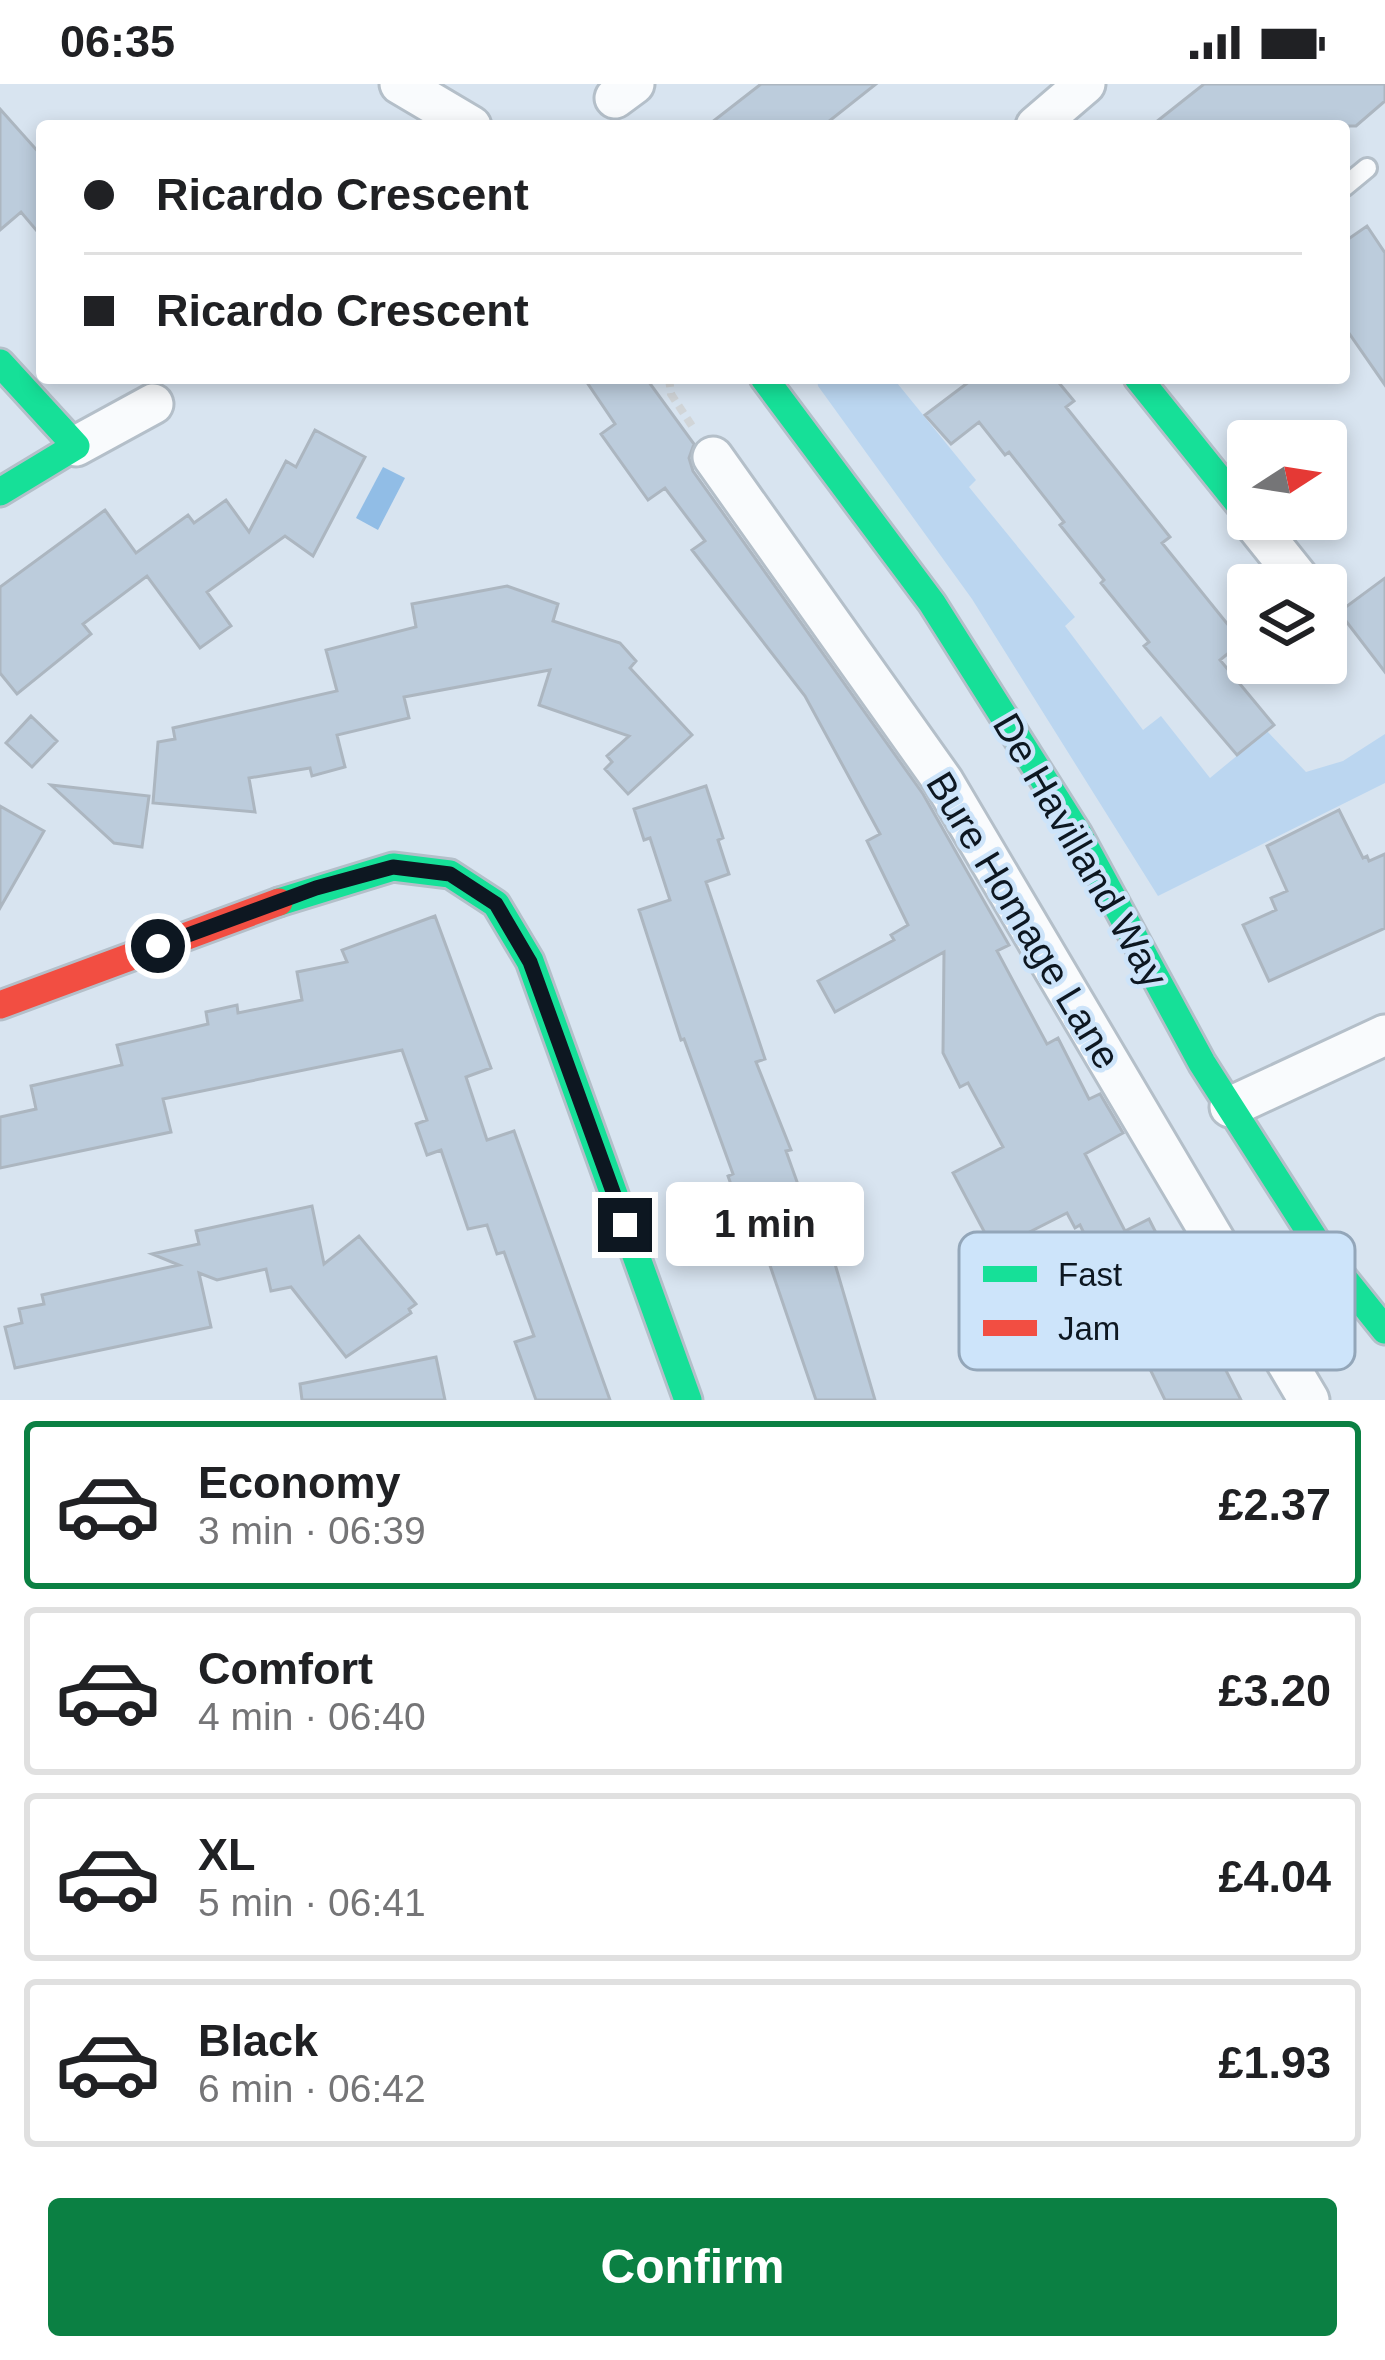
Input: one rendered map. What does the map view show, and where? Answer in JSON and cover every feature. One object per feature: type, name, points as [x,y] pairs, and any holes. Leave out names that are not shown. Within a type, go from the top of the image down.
[{"type":"street","points":[[400,84],[461,120]]},
{"type":"street","points":[[1043,120],[1085,84]]},
{"type":"street","points":[[0,363],[76,446]]},
{"type":"street","name":"De Havilland Way","points":[[768,384],[932,603],[1078,834],[1230,1107],[1310,1232]]},
{"type":"street","points":[[1143,384],[1227,488]]},
{"type":"street","points":[[0,492],[153,404]]},
{"type":"street","name":"Bure Homage Lane","points":[[712,457],[943,781],[1210,1232]]},
{"type":"street","points":[[1268,540],[1287,564]]},
{"type":"street","points":[[0,1006],[316,888],[393,867],[450,874],[496,904],[530,962],[688,1400]]},
{"type":"street","points":[[1230,1107],[1385,1035]]},
{"type":"street","name":"De Havilland Way","points":[[1355,1293],[1385,1330]]},
{"type":"street","name":"Bure Homage Lane","points":[[1291,1370],[1309,1400]]},
{"type":"lane","points":[[1350,182],[1367,168]]},
{"type":"path","points":[[670,384],[671,394],[712,457]]},
{"type":"shaded area","points":[[898,384],[976,480],[969,487],[1075,617],[1065,626],[1143,730],[1161,716],[1210,778],[1267,731],[1306,772],[1343,761],[1385,734],[1385,783],[1158,896],[972,599],[818,386]]},
{"type":"shaded area","points":[[383,467],[405,478],[378,530],[356,518]]},
{"type":"building","points":[[761,84],[876,84],[831,120],[715,120]]},
{"type":"building","points":[[1204,84],[1385,84],[1385,101],[1356,126],[1350,126],[1350,120],[1159,120]]},
{"type":"building","points":[[0,109],[36,149],[36,230],[21,212],[0,230]]},
{"type":"building","points":[[1367,226],[1385,253],[1385,385],[1350,335],[1350,238]]},
{"type":"building","points":[[588,384],[650,384],[694,444],[689,458],[693,471],[923,794],[1009,945],[997,951],[1047,1044],[1058,1038],[1089,1099],[1100,1094],[1123,1133],[1085,1154],[1125,1231],[1149,1219],[1156,1232],[1083,1232],[1080,1225],[1075,1228],[1067,1213],[1030,1232],[984,1232],[953,1173],[1003,1147],[968,1083],[960,1087],[943,1053],[944,952],[835,1012],[818,981],[894,940],[891,935],[908,925],[867,841],[880,834],[805,696],[692,550],[705,541],[665,488],[648,500],[601,434],[615,424]]},
{"type":"building","points":[[966,384],[1060,384],[1074,401],[1066,407],[1170,537],[1162,543],[1227,623],[1227,654],[1220,660],[1227,668],[1227,684],[1240,684],[1274,725],[1237,755],[1144,646],[1149,642],[1101,583],[1104,580],[1060,525],[1064,522],[1009,452],[1005,455],[979,422],[951,444],[925,415]]},
{"type":"building","points":[[315,430],[365,457],[313,556],[285,536],[207,592],[231,626],[200,648],[147,576],[83,624],[91,634],[17,694],[0,673],[0,587],[105,510],[136,553],[188,515],[194,523],[226,500],[249,532],[286,461],[296,467]]},
{"type":"building","points":[[1385,578],[1385,672],[1347,622],[1347,606]]},
{"type":"building","points":[[507,586],[558,604],[553,621],[620,643],[636,661],[630,668],[692,735],[628,794],[605,769],[612,762],[607,756],[629,736],[539,705],[550,670],[404,697],[409,718],[337,735],[345,767],[312,776],[310,768],[249,778],[255,812],[153,803],[158,742],[175,739],[173,728],[337,691],[326,650],[416,627],[412,604]]},
{"type":"building","points":[[31,716],[57,741],[32,767],[6,743]]},
{"type":"building","points":[[51,785],[149,796],[142,847],[114,843]]},
{"type":"building","points":[[706,786],[729,874],[706,882],[765,1059],[756,1062],[791,1150],[786,1151],[811,1221],[817,1220],[826,1248],[830,1247],[875,1400],[816,1400],[749,1204],[739,1207],[728,1176],[733,1174],[681,1040],[639,910],[670,900],[650,838],[644,840],[634,809]]},
{"type":"building","points":[[0,806],[44,831],[0,908]]},
{"type":"building","points":[[1339,810],[1363,858],[1369,861],[1385,854],[1385,928],[1269,981],[1243,925],[1276,910],[1271,898],[1287,891],[1267,846]]},
{"type":"building","points":[[435,916],[491,1068],[466,1077],[487,1140],[514,1131],[610,1400],[536,1400],[515,1342],[534,1336],[504,1252],[497,1254],[487,1225],[468,1229],[441,1150],[427,1155],[416,1124],[427,1120],[402,1050],[163,1099],[171,1132],[0,1168],[0,1117],[36,1109],[31,1086],[122,1065],[117,1045],[208,1024],[206,1012],[237,1005],[238,1013],[302,1000],[297,972],[347,962],[342,950]]},
{"type":"building","points":[[312,1206],[324,1264],[359,1236],[416,1304],[409,1309],[411,1313],[346,1357],[291,1287],[271,1291],[266,1269],[217,1280],[199,1273],[211,1327],[15,1368],[5,1327],[22,1323],[19,1309],[44,1304],[42,1295],[179,1265],[152,1254],[199,1244],[196,1231]]},
{"type":"building","points":[[436,1357],[445,1400],[302,1400],[300,1384]]},
{"type":"building","points":[[1150,1370],[1226,1370],[1241,1400],[1165,1400]]},
{"type":"traffic: fast","points":[[0,363],[76,446],[0,492]]},
{"type":"traffic: fast","points":[[768,384],[932,603],[1078,834],[1202,1063],[1310,1232]]},
{"type":"traffic: fast","points":[[1143,384],[1227,489]]},
{"type":"traffic: fast","points":[[279,902],[393,867],[450,874],[496,904],[530,961],[688,1400]]},
{"type":"traffic: fast","points":[[1355,1293],[1385,1330]]},
{"type":"traffic: jam","points":[[0,1005],[279,902]]},
{"type":"route","points":[[158,946],[316,888],[393,867],[450,874],[496,904],[530,962],[625,1225]]}]
